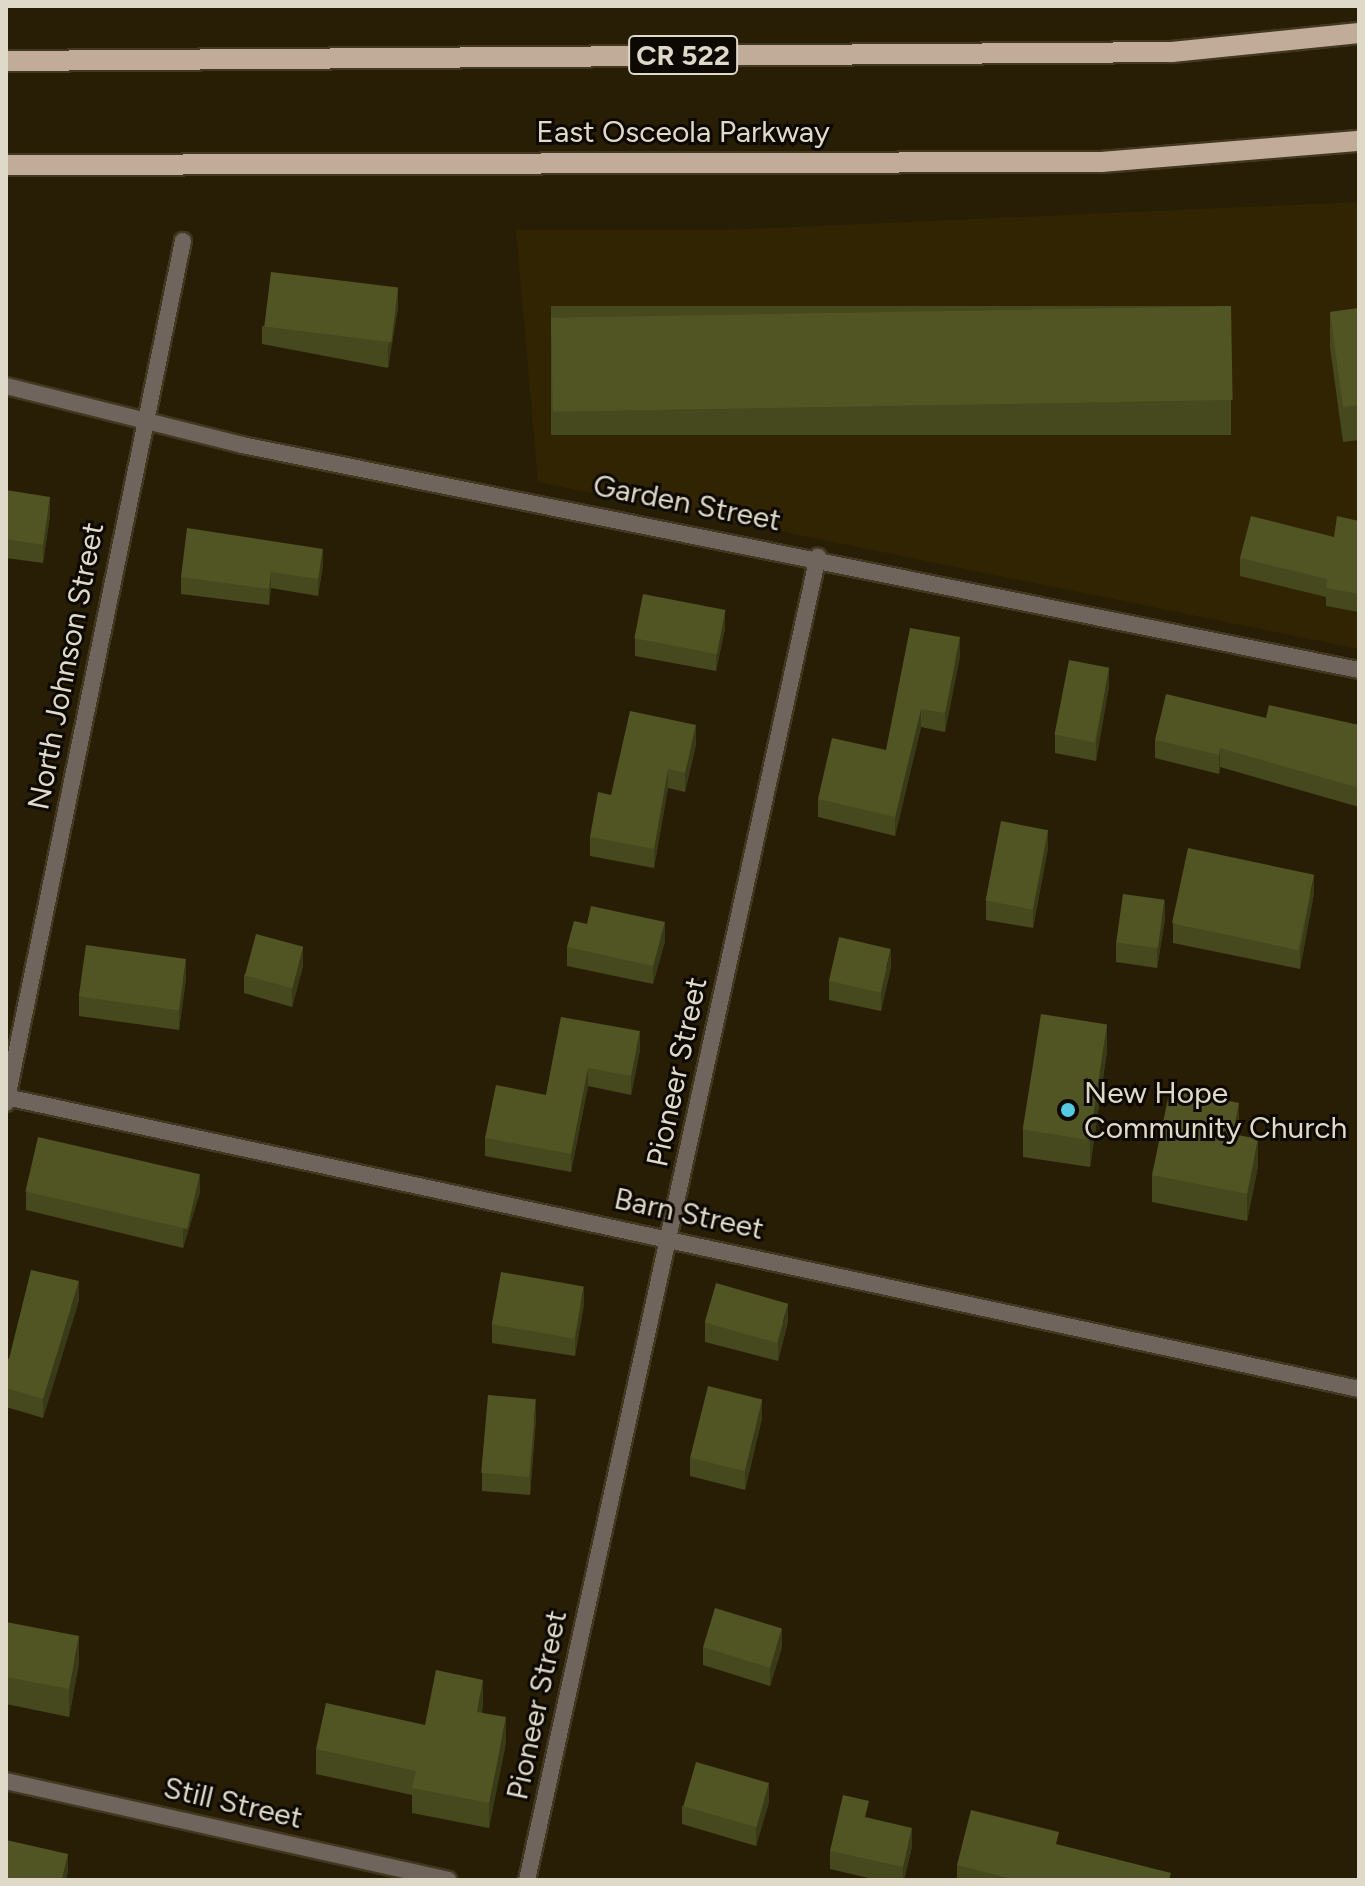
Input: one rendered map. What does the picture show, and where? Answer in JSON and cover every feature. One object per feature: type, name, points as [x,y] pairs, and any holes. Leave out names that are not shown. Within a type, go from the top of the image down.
[{"type":"main road","name":"CR 522","points":[[6,61],[1172,52],[1359,33]]},
{"type":"main road","name":"East Osceola Parkway","points":[[6,165],[1102,162],[1359,141]]},
{"type":"street","name":"North Johnson Street","points":[[6,1099],[183,241]]},
{"type":"street","name":"Garden Street","points":[[6,386],[145,417],[242,445],[818,557],[1359,670]]},
{"type":"street","name":"Pioneer Street","points":[[527,1880],[818,557]]},
{"type":"street","name":"Barn Street","points":[[6,1099],[669,1238],[1359,1389]]},
{"type":"street","name":"Still Street","points":[[6,1781],[448,1880]]},
{"type":"shaded area","points":[[1359,202],[1359,649],[538,482],[516,230],[726,230]]},
{"type":"building","points":[[271,272],[398,288],[391,342],[264,327]]},
{"type":"building","points":[[1231,306],[1233,400],[553,412],[551,318]]},
{"type":"building","points":[[1359,308],[1359,405],[1343,407],[1330,312]]},
{"type":"building","points":[[6,490],[50,497],[43,545],[6,539]]},
{"type":"building","points":[[1251,516],[1334,537],[1337,516],[1359,521],[1359,594],[1326,588],[1327,579],[1240,558]]},
{"type":"building","points":[[187,528],[323,549],[318,579],[271,572],[269,589],[181,577]]},
{"type":"building","points":[[643,594],[725,610],[717,654],[634,638]]},
{"type":"building","points":[[910,628],[960,637],[945,713],[921,709],[895,817],[818,799],[832,738],[886,750]]},
{"type":"building","points":[[1069,660],[1109,668],[1095,742],[1054,735]]},
{"type":"building","points":[[1166,694],[1266,718],[1269,705],[1359,725],[1359,788],[1220,748],[1219,755],[1155,740]]},
{"type":"building","points":[[630,711],[696,725],[685,773],[668,769],[654,849],[590,837],[598,792],[611,795]]},
{"type":"building","points":[[1001,821],[1048,830],[1033,910],[986,901]]},
{"type":"building","points":[[1188,848],[1314,875],[1298,950],[1172,923]]},
{"type":"building","points":[[1123,894],[1165,900],[1158,948],[1116,943]]},
{"type":"building","points":[[591,906],[665,922],[653,966],[567,947],[574,921],[587,924]]},
{"type":"building","points":[[256,934],[303,947],[292,988],[245,976]]},
{"type":"building","points":[[839,937],[891,949],[881,993],[829,981]]},
{"type":"building","points":[[86,945],[186,959],[179,1011],[79,996]]},
{"type":"building","points":[[1041,1014],[1107,1024],[1089,1140],[1023,1130]]},
{"type":"building","points":[[561,1017],[640,1031],[631,1076],[588,1068],[571,1154],[485,1138],[496,1085],[546,1095]]},
{"type":"building","points":[[1170,1089],[1239,1103],[1233,1134],[1258,1139],[1247,1194],[1152,1175]]},
{"type":"building","points":[[38,1137],[200,1174],[187,1229],[25,1192]]},
{"type":"building","points":[[31,1270],[79,1281],[43,1399],[6,1388],[6,1358],[9,1359]]},
{"type":"building","points":[[501,1272],[584,1287],[575,1339],[492,1324]]},
{"type":"building","points":[[716,1283],[788,1304],[777,1343],[705,1322]]},
{"type":"building","points":[[708,1386],[762,1400],[744,1471],[690,1458]]},
{"type":"building","points":[[488,1395],[536,1399],[529,1477],[481,1473]]},
{"type":"building","points":[[715,1608],[782,1628],[770,1668],[703,1647]]},
{"type":"building","points":[[6,1622],[79,1636],[69,1689],[6,1677]]},
{"type":"building","points":[[436,1670],[483,1680],[477,1712],[506,1717],[489,1803],[412,1788],[416,1771],[316,1749],[326,1703],[425,1725]]},
{"type":"building","points":[[696,1762],[769,1783],[756,1827],[683,1806]]},
{"type":"building","points":[[843,1795],[869,1801],[865,1817],[912,1828],[903,1867],[830,1851]]},
{"type":"building","points":[[971,1810],[1059,1832],[1056,1844],[1171,1873],[1169,1880],[1016,1880],[957,1865]]},
{"type":"building","points":[[6,1840],[68,1854],[62,1880],[6,1880]]},
{"type":"place","name":"New Hope Community Church","points":[[1068,1110]]}]
